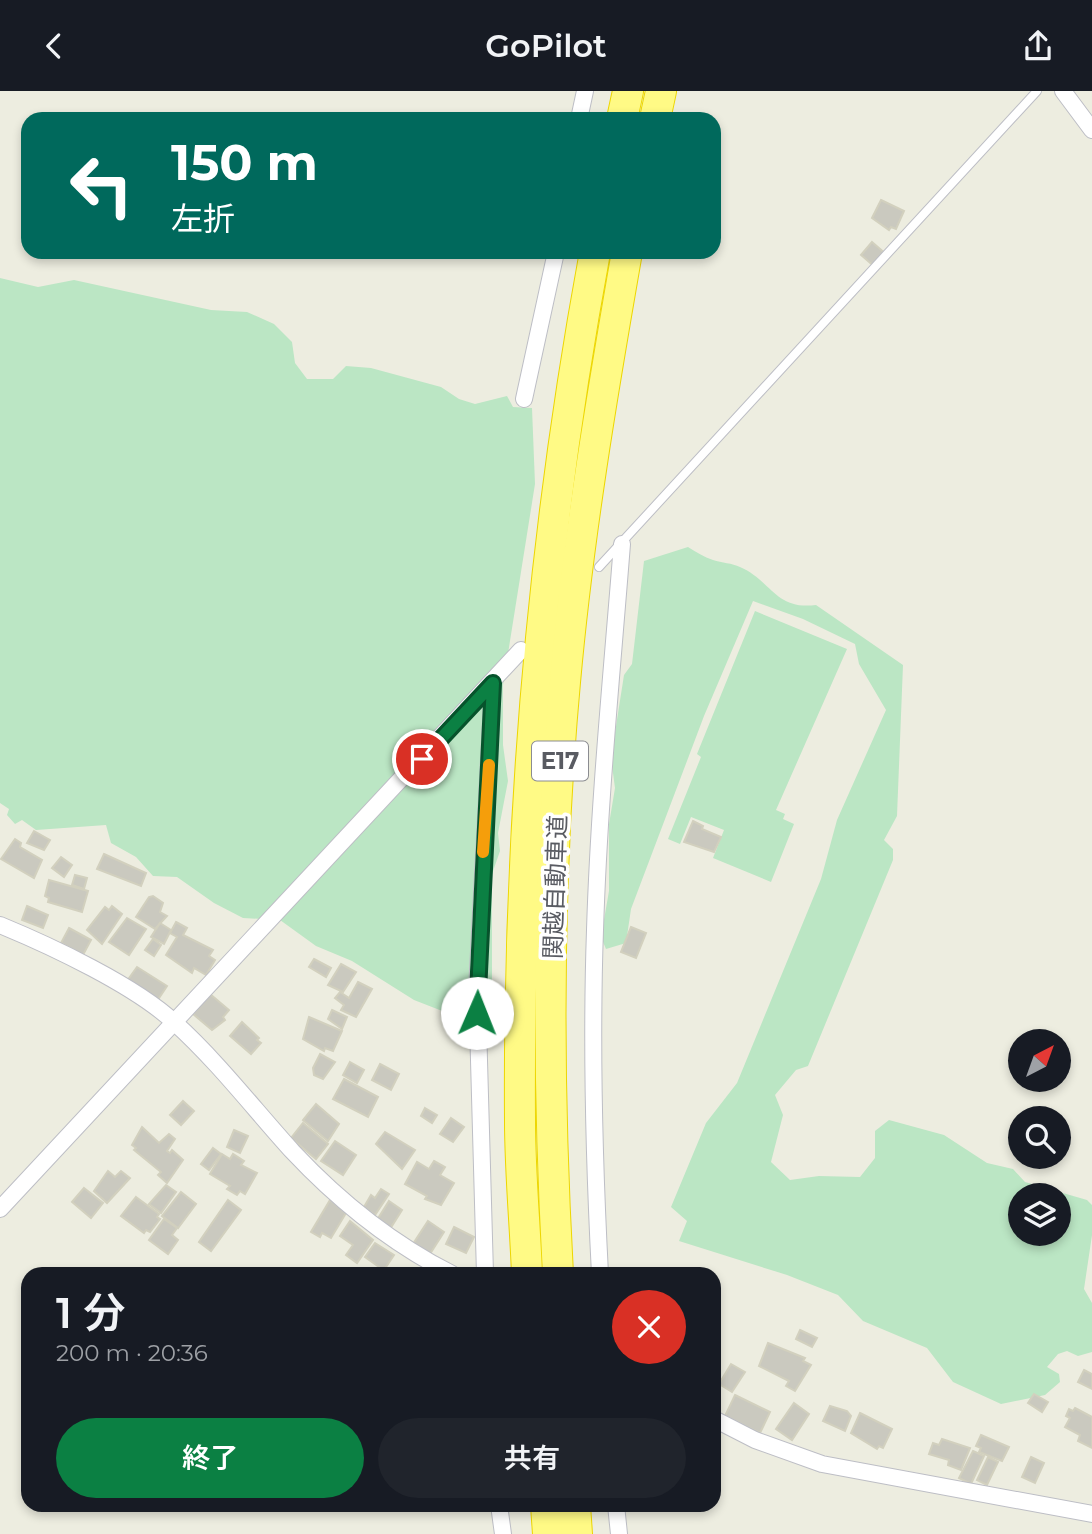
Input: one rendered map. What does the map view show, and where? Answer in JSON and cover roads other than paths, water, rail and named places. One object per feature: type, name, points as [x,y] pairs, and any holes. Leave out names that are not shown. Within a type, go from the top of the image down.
[{"type":"highway","points":[[624,112],[628,91]]},
{"type":"highway","points":[[656,112],[661,91]]},
{"type":"highway","name":"関越自動車道","points":[[527,1267],[520,1124],[520,962],[536,701],[549,556],[565,430],[594,259]]},
{"type":"highway","name":"関越自動車道","points":[[558,1267],[550,1033],[565,683],[587,497],[626,259]]},
{"type":"highway","points":[[546,1512],[548,1534]]},
{"type":"highway","points":[[575,1512],[577,1534]]},
{"type":"street","points":[[580,112],[585,91]]},
{"type":"street","points":[[1063,91],[1092,130]]},
{"type":"street","points":[[524,400],[554,259]]},
{"type":"street","points":[[600,1267],[594,1107],[595,927],[606,732],[622,544]]},
{"type":"street","points":[[0,1209],[521,650]]},
{"type":"street","points":[[485,1267],[477,989],[493,683]]},
{"type":"street","points":[[0,925],[107,976],[174,1021],[295,1154],[365,1218],[439,1267]]},
{"type":"street","points":[[721,1423],[755,1440],[822,1464],[1092,1514]]},
{"type":"street","points":[[500,1512],[503,1534]]},
{"type":"street","points":[[617,1512],[619,1534]]},
{"type":"lane","points":[[599,567],[1037,91]]}]
